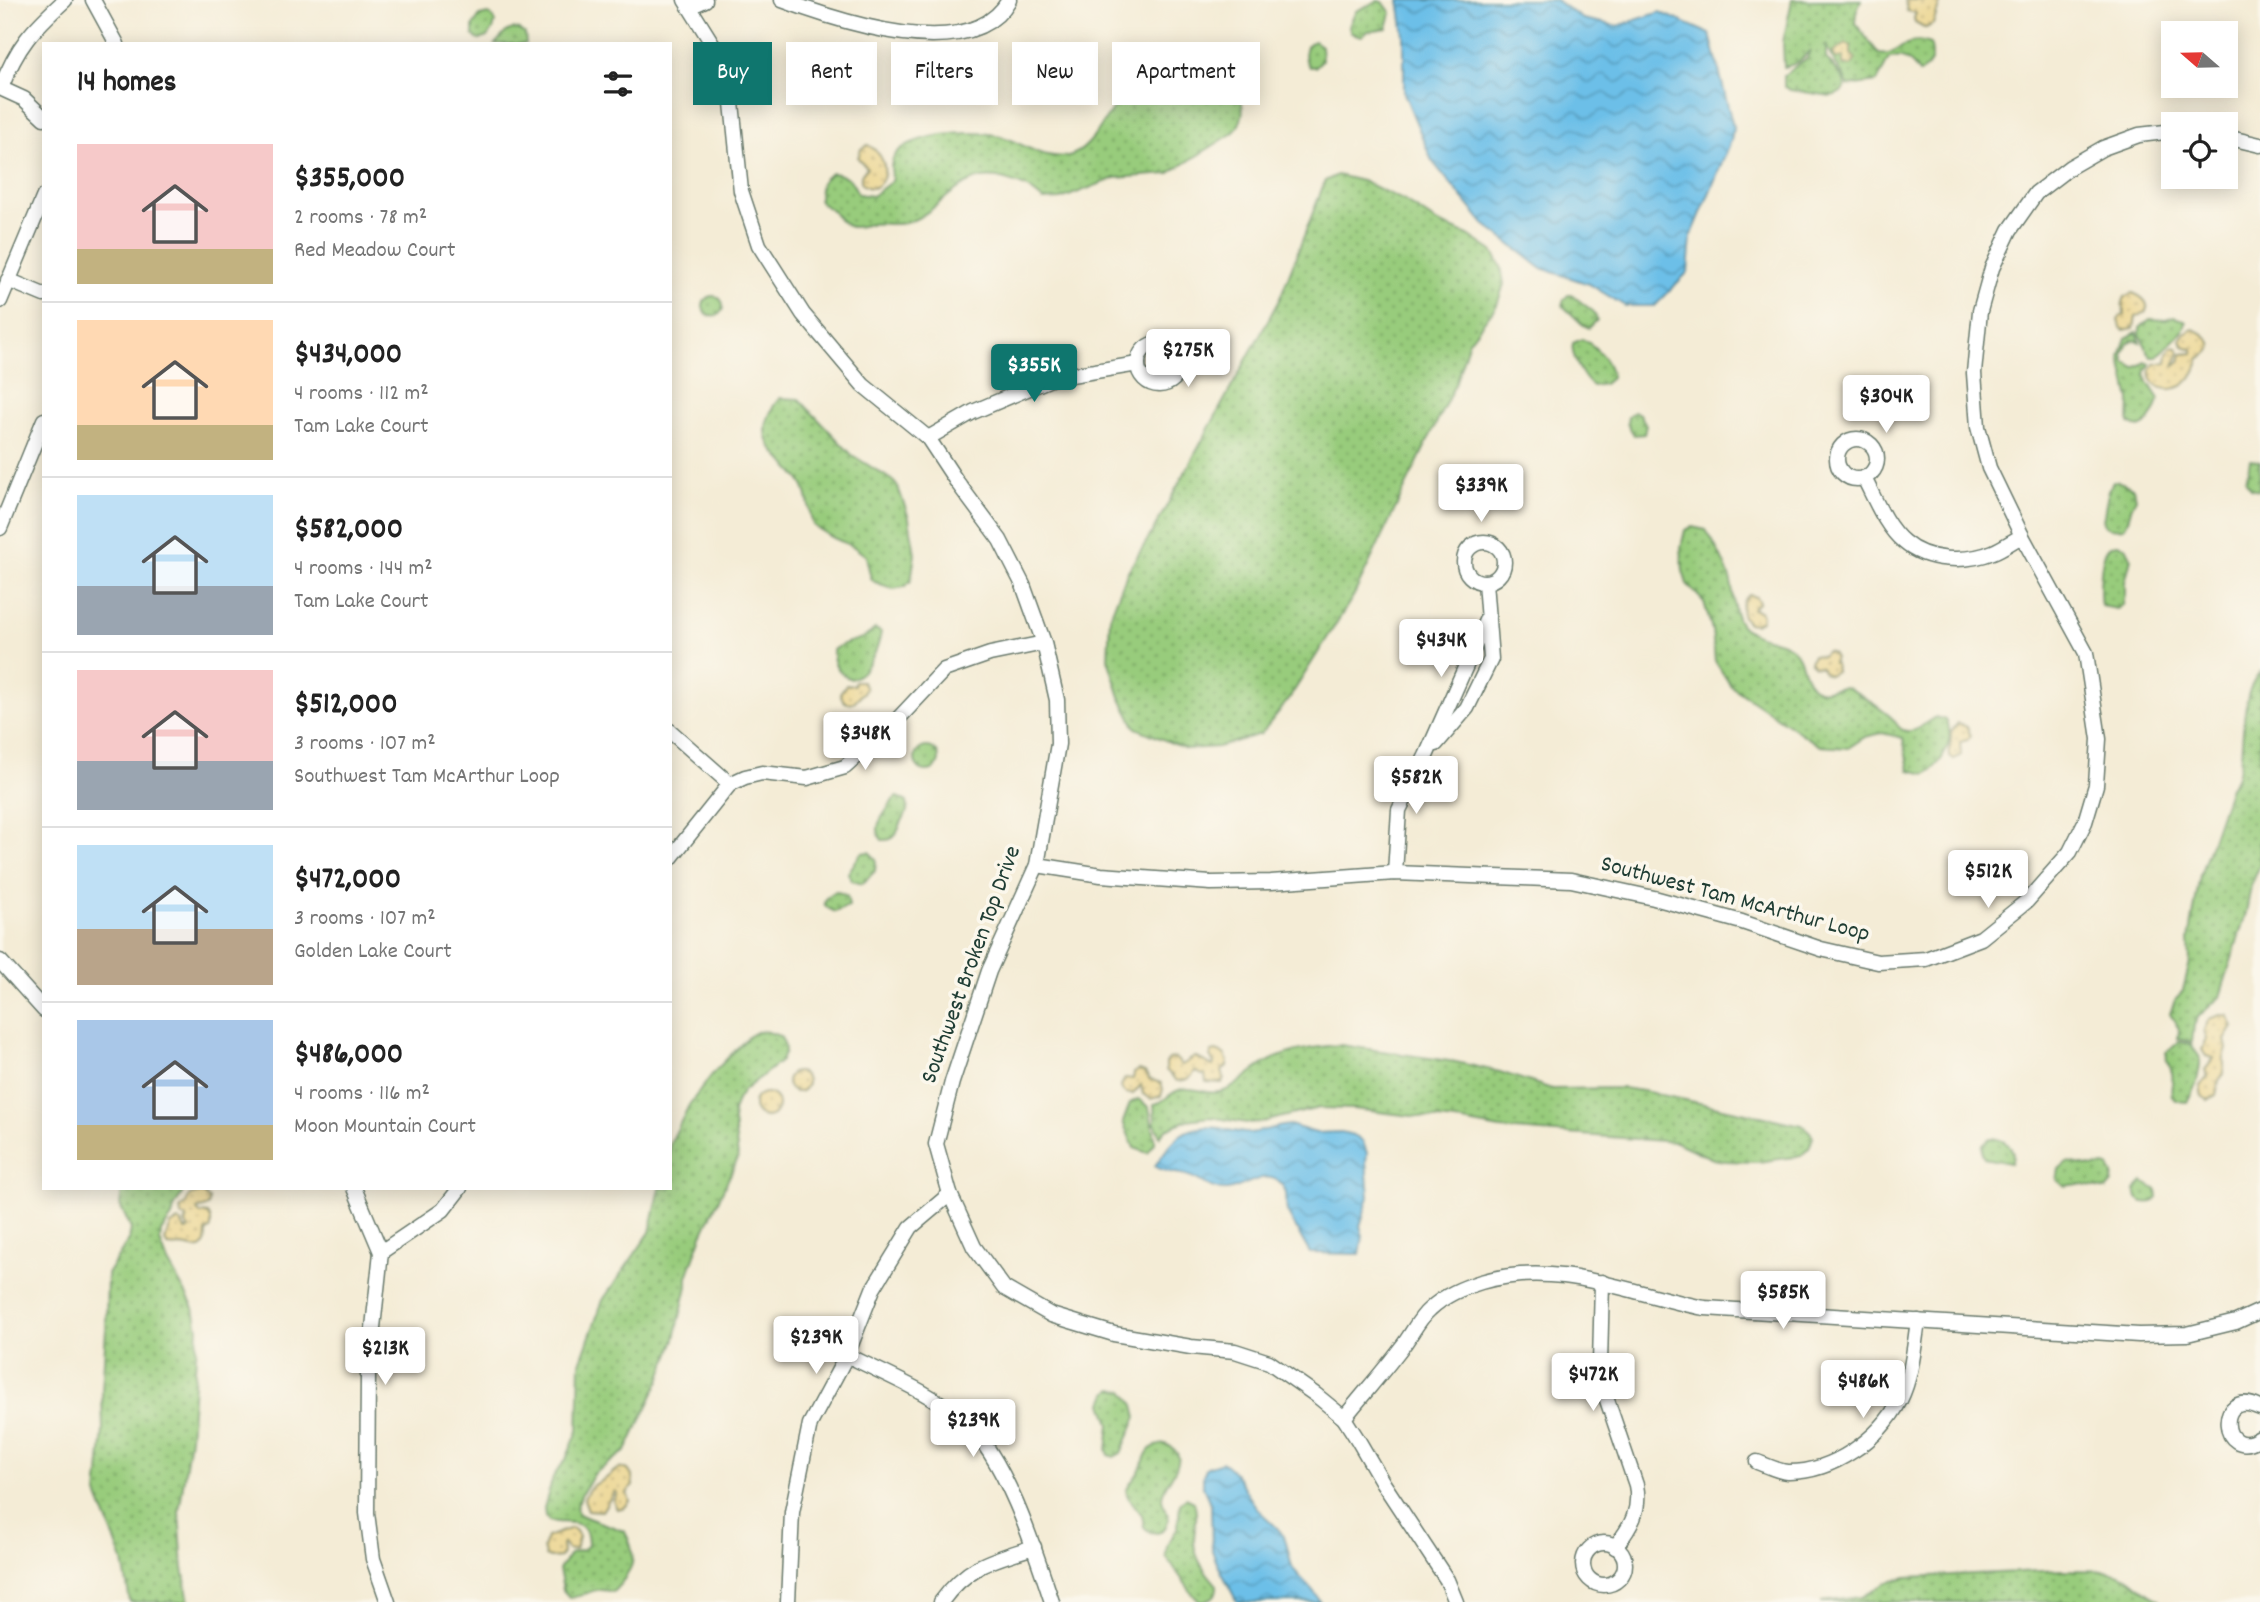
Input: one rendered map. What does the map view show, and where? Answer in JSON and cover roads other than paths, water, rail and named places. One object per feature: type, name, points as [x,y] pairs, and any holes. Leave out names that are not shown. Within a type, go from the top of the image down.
[{"type":"street","points":[[42,116],[24,99],[1,88],[10,65],[29,34],[65,0]]},
{"type":"street","points":[[93,0],[116,42]]},
{"type":"street","points":[[688,4],[705,0]]},
{"type":"street","points":[[782,0],[851,23],[917,35],[967,32],[979,28],[1002,12],[1009,0]]},
{"type":"street","name":"Southwest Broken Top Drive","points":[[688,4],[725,64],[731,93],[741,191],[759,245],[803,314],[863,385],[928,438],[1000,540],[1023,585],[1044,643],[1057,700],[1058,744],[1037,865],[989,971],[952,1082],[936,1144],[950,1194],[974,1247],[1004,1288],[1051,1315],[1114,1334],[1191,1347],[1235,1351],[1269,1362],[1316,1395],[1343,1418],[1447,1580],[1456,1602]]},
{"type":"street","name":"Southwest Tam McArthur Loop","points":[[1037,865],[1101,875],[1211,883],[1271,882],[1395,873],[1571,880],[1654,898],[1742,922],[1821,949],[1878,962],[1926,959],[1981,938],[2026,901],[2070,852],[2085,822],[2096,785],[2099,739],[2086,653],[2022,536],[1989,468],[1978,427],[1974,373],[1980,310],[1992,268],[2010,230],[2036,193],[2070,167],[2103,148],[2139,135],[2161,132]]},
{"type":"street","points":[[2238,140],[2260,145]]},
{"type":"street","points":[[0,301],[42,201]]},
{"type":"street","points":[[8,280],[42,294]]},
{"type":"street","points":[[928,438],[973,412],[1053,378],[1138,364]]},
{"type":"street","points":[[0,528],[42,425]]},
{"type":"street","points":[[1864,478],[1886,520],[1903,542],[1920,552],[1946,559],[1967,558],[1993,552],[2022,536]]},
{"type":"street","points":[[1395,873],[1399,810],[1488,616],[1485,582]]},
{"type":"street","points":[[672,856],[730,784],[762,773],[807,778],[845,767],[897,720],[944,670],[990,654],[1044,643]]},
{"type":"street","points":[[672,733],[730,784]]},
{"type":"street","points":[[0,961],[42,1008]]},
{"type":"street","points":[[355,1190],[381,1252],[368,1375],[367,1513],[373,1559],[388,1602]]},
{"type":"street","points":[[381,1252],[443,1210],[458,1190]]},
{"type":"street","points":[[788,1602],[792,1512],[810,1424],[847,1356],[873,1289],[911,1227],[950,1194]]},
{"type":"street","points":[[1343,1418],[1402,1347],[1428,1310],[1456,1290],[1501,1276],[1556,1274],[1602,1282],[1670,1302],[1705,1308],[2139,1335],[2187,1334],[2236,1322],[2260,1311]]},
{"type":"street","points":[[1602,1282],[1600,1364],[1606,1397],[1639,1499],[1636,1515],[1615,1546]]},
{"type":"street","points":[[1757,1462],[1784,1472],[1800,1472],[1843,1457],[1863,1444],[1884,1424],[1900,1399],[1911,1366],[1918,1321]]},
{"type":"street","points":[[847,1356],[920,1393],[965,1421],[992,1455],[1034,1547],[1052,1602]]},
{"type":"street","points":[[2260,1408],[2251,1404],[2240,1404],[2231,1410],[2227,1419],[2227,1430],[2233,1438],[2242,1443],[2253,1443],[2260,1438]]},
{"type":"street","points":[[941,1602],[955,1582],[989,1561],[1034,1547]]},
{"type":"water","points":[[1399,0],[1555,0],[1583,19],[1617,26],[1660,12],[1710,34],[1733,127],[1731,141],[1691,237],[1688,272],[1655,306],[1625,306],[1589,284],[1541,268],[1484,224],[1432,161],[1404,93],[1404,36]]},
{"type":"water","points":[[1290,1125],[1316,1133],[1341,1132],[1353,1135],[1363,1142],[1367,1153],[1369,1197],[1360,1226],[1363,1236],[1360,1254],[1310,1253],[1287,1211],[1284,1188],[1276,1180],[1262,1178],[1233,1189],[1221,1190],[1155,1166],[1174,1140],[1189,1130],[1208,1127],[1247,1133]]},
{"type":"water","points":[[1222,1462],[1238,1478],[1253,1503],[1281,1533],[1286,1541],[1293,1568],[1320,1602],[1237,1602],[1212,1550],[1211,1505],[1203,1487],[1203,1475],[1207,1467]]}]
